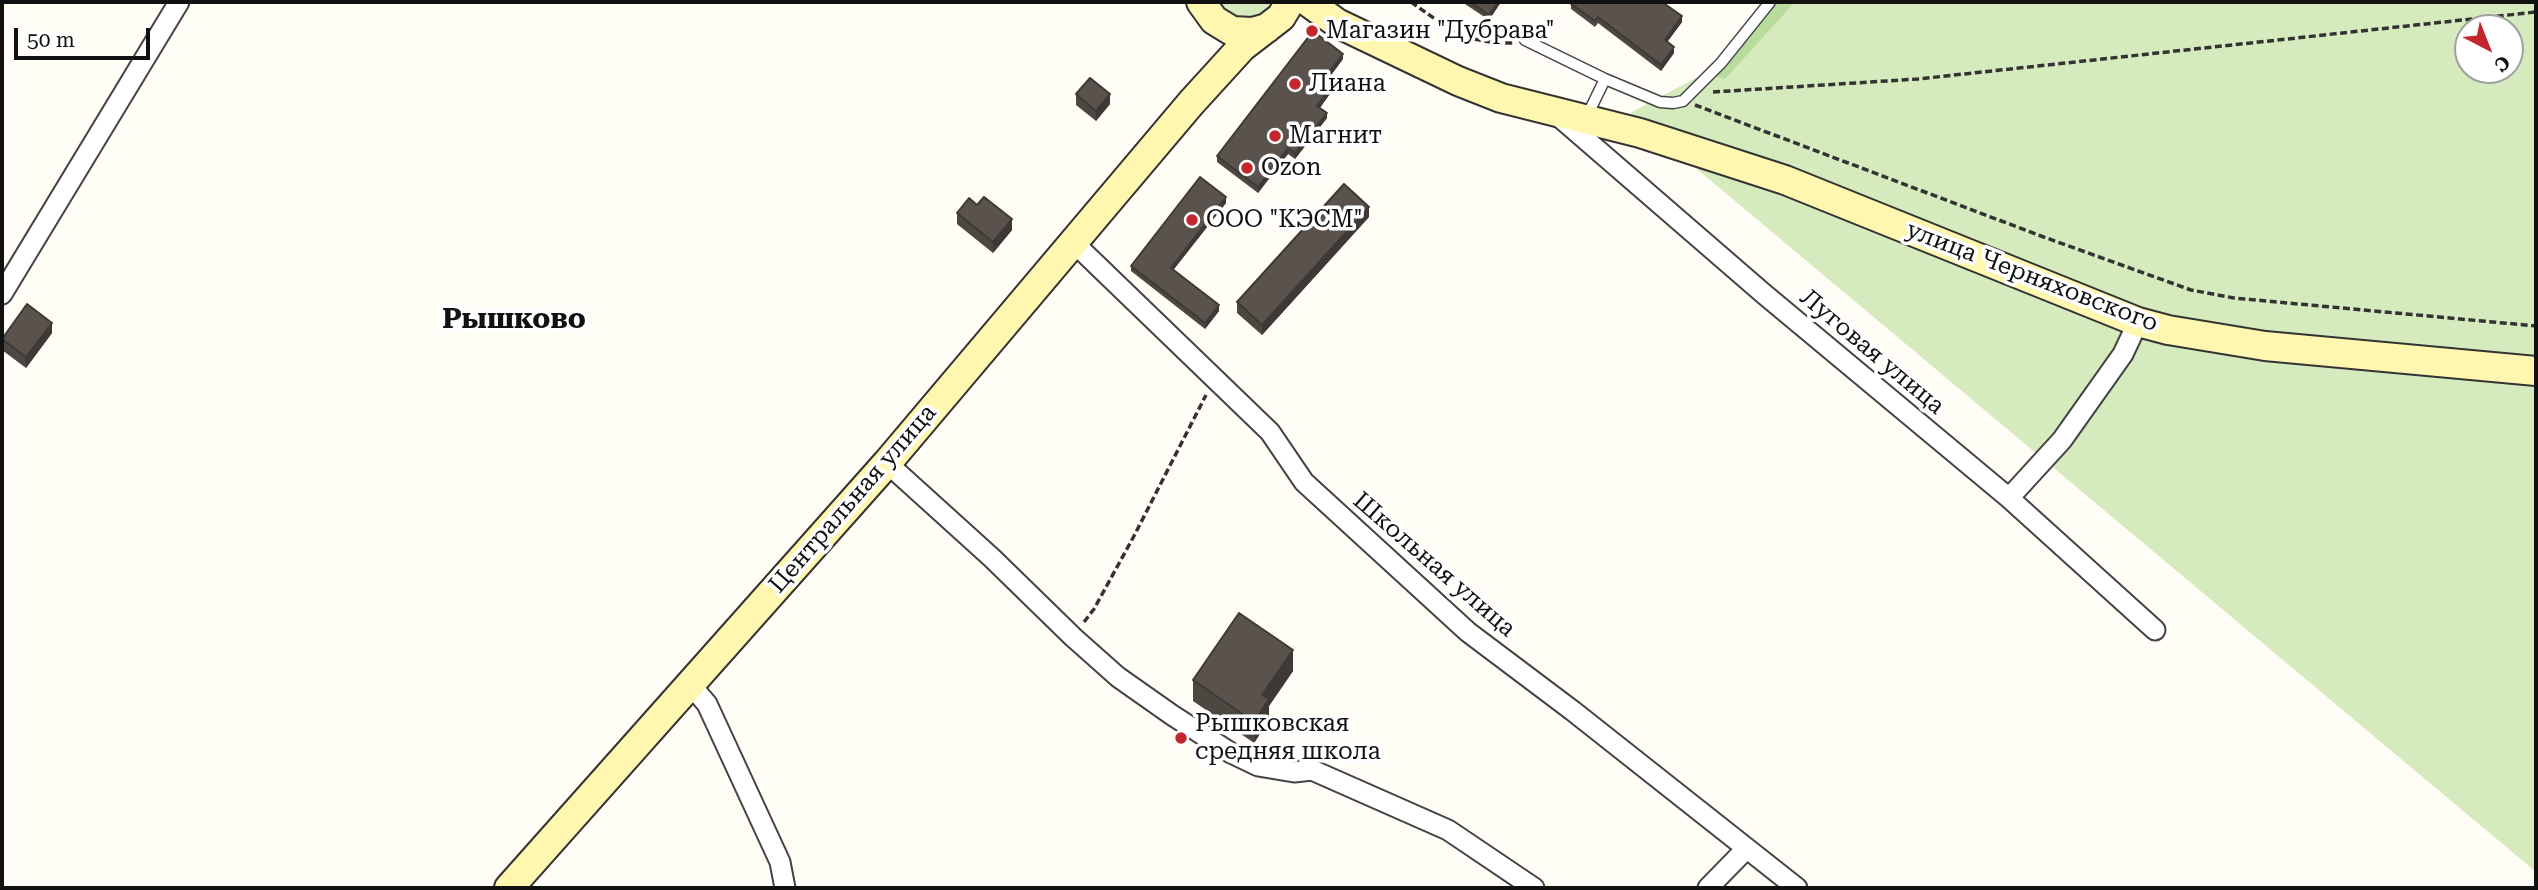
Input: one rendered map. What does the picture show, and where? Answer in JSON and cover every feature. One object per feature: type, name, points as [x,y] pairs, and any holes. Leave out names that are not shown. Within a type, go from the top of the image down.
[{"type":"main road","points":[[1201,2],[1207,13],[1223,27],[1242,32],[1263,29],[1281,20],[1298,16],[1337,23]]},
{"type":"main road","points":[[1191,103],[1202,89],[1213,55],[1213,37],[1201,2]]},
{"type":"main road","points":[[1191,103],[1242,47],[1281,17],[1290,2]]},
{"type":"main road","points":[[1308,2],[1337,23]]},
{"type":"main road","name":"улица Черняховского","points":[[1337,23],[1458,81],[1501,98],[1640,134],[1785,180],[2138,323],[2265,346],[2536,372]]},
{"type":"main road","name":"Центральная улица","points":[[509,888],[887,463],[1191,103]]},
{"type":"street","points":[[2,294],[179,2]]},
{"type":"street","name":"Луговая улица","points":[[1556,113],[1764,294],[2009,498],[2155,629]]},
{"type":"street","name":"Школьная улица","points":[[1073,242],[1270,432],[1304,482],[1468,632],[1573,711],[1797,888]]},
{"type":"street","points":[[2009,498],[2062,440],[2123,354],[2138,323]]},
{"type":"street","points":[[887,463],[1118,677],[1231,753],[1258,766],[1294,772],[1312,770],[1448,830],[1534,888]]},
{"type":"street","points":[[689,683],[708,704],[780,862],[785,888]]},
{"type":"street","points":[[1708,888],[1746,849]]},
{"type":"lane","points":[[1525,40],[1660,102],[1687,97],[1721,63],[1770,2]]},
{"type":"lane","points":[[1585,120],[1605,79]]},
{"type":"path","points":[[1411,2],[1445,26],[1474,39],[1495,43],[1525,40]]},
{"type":"path","points":[[1687,97],[1931,77],[2536,12]]},
{"type":"path","points":[[1687,97],[2029,232],[2191,290],[2234,298],[2536,326]]},
{"type":"path","points":[[1073,638],[1101,597],[1215,377]]},
{"type":"green space","points":[[1215,2],[1274,2],[1267,11],[1245,19],[1233,17]]},
{"type":"green space","points":[[1762,2],[2536,2],[2536,872],[1630,113],[1711,70]]},
{"type":"green space","points":[[1773,2],[1795,2],[1725,79],[1714,76]]},
{"type":"building","points":[[1470,2],[1498,2],[1489,15]]},
{"type":"building","points":[[1662,2],[1682,16],[1665,40],[1674,47],[1661,65],[1598,17],[1595,21],[1571,4]]},
{"type":"building","name":"Магнит","points":[[1313,31],[1343,54],[1324,79],[1332,86],[1317,106],[1327,113],[1295,153],[1288,148],[1258,187],[1217,156]]},
{"type":"building","points":[[1090,78],[1110,94],[1096,111],[1076,94]]},
{"type":"building","points":[[1200,177],[1226,197],[1171,268],[1219,305],[1205,323],[1131,266]]},
{"type":"building","points":[[1344,184],[1369,207],[1262,325],[1237,302]]},
{"type":"building","points":[[984,197],[1012,219],[993,242],[957,213],[969,198],[977,205]]},
{"type":"building","points":[[27,304],[52,323],[26,357],[2,339]]},
{"type":"building","points":[[1239,613],[1293,650],[1262,695],[1269,699],[1254,722],[1193,680]]},
{"type":"place","name":"Магазин \"Дубрава\"","points":[[1312,31]]},
{"type":"place","name":"Лиана","points":[[1295,84]]},
{"type":"place","name":"Магнит","points":[[1275,136]]},
{"type":"place","name":"Ozon","points":[[1247,168]]},
{"type":"place","name":"ООО \"КЭСМ\"","points":[[1192,220]]},
{"type":"place","name":"Рышковская средняя школа","points":[[1181,738]]},
{"type":"district","name":"Рышково","points":[[514,320]]}]
